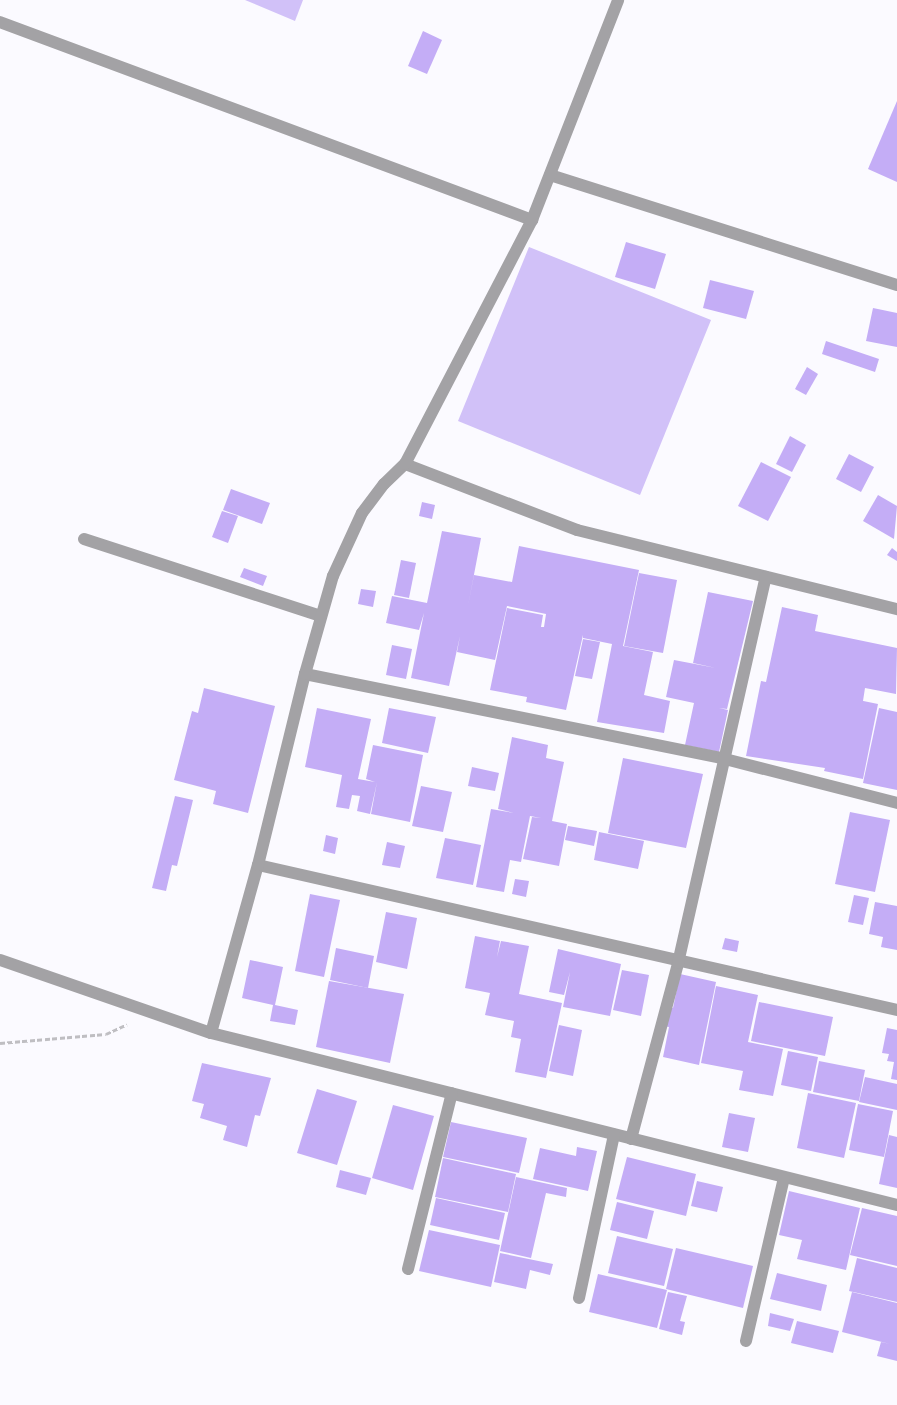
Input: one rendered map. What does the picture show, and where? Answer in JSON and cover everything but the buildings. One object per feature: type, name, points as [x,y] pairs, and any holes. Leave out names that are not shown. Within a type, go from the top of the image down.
[{"type":"street","points":[[211,1033],[258,865],[305,674],[332,576],[362,513],[384,484],[405,464],[532,220],[618,0]]},
{"type":"street","points":[[0,22],[532,220]]},
{"type":"street","points":[[550,175],[897,285]]},
{"type":"street","points":[[405,464],[577,530],[897,609]]},
{"type":"street","points":[[84,539],[321,616]]},
{"type":"street","points":[[631,1139],[678,963],[766,576]]},
{"type":"street","points":[[305,674],[725,759],[897,803]]},
{"type":"street","points":[[258,865],[678,963],[897,1010]]},
{"type":"street","points":[[0,960],[211,1033],[897,1205]]},
{"type":"street","points":[[408,1269],[452,1093]]},
{"type":"street","points":[[579,1298],[614,1135]]},
{"type":"street","points":[[746,1341],[784,1178]]},
{"type":"path","points":[[0,1043],[106,1034],[129,1024],[145,1009]]},
{"type":"shaded area","points":[[245,0],[303,0],[295,21]]},
{"type":"shaded area","points":[[529,247],[711,320],[640,495],[458,421]]}]
